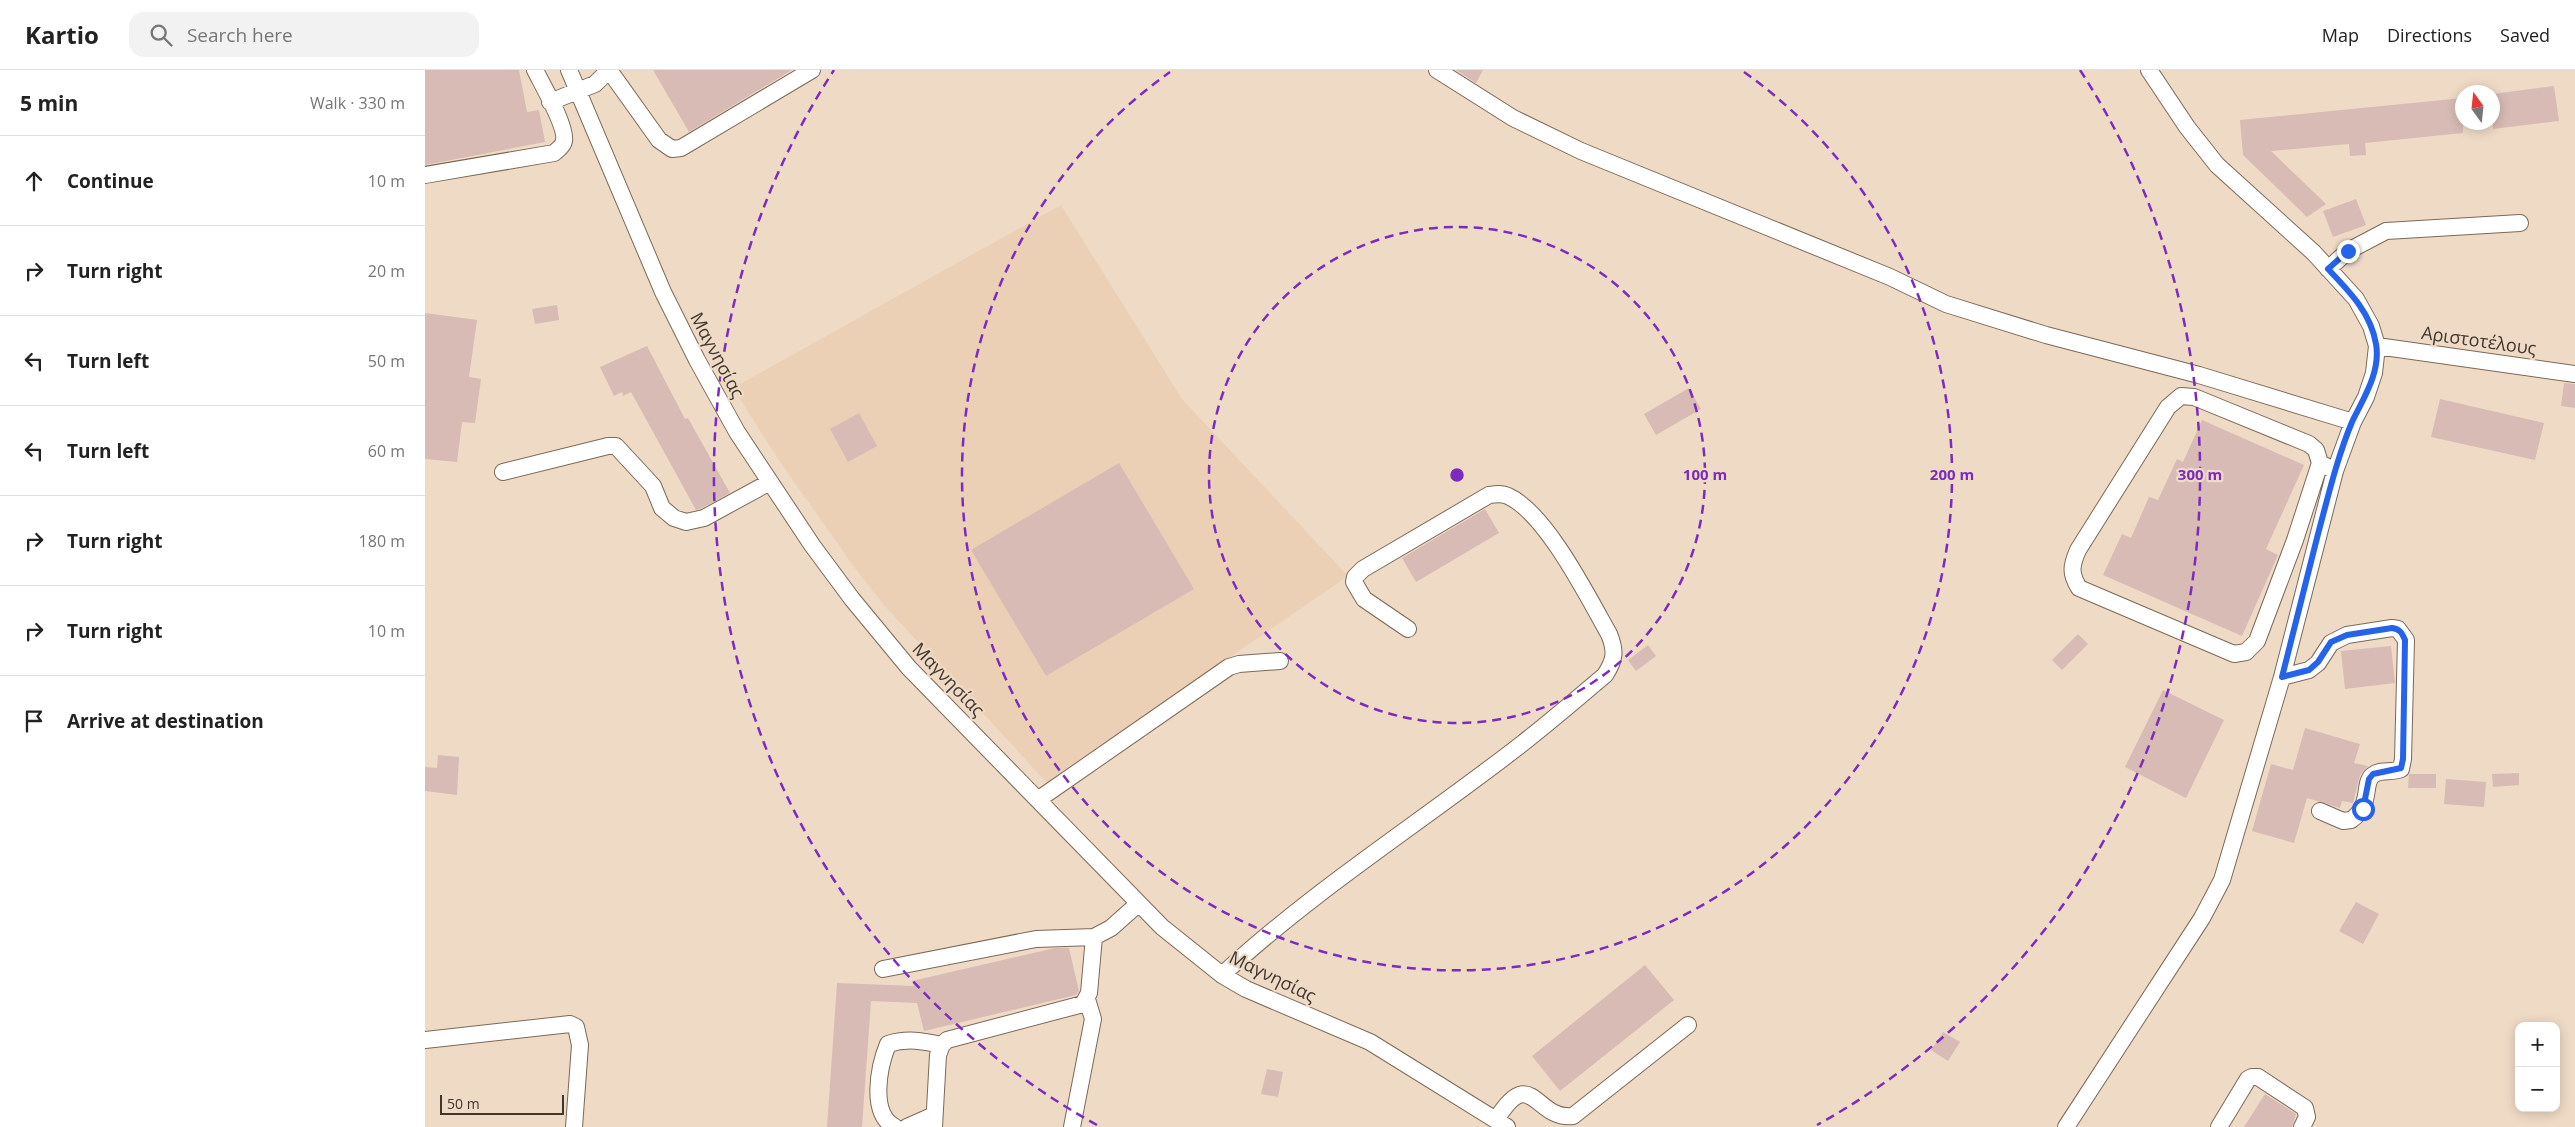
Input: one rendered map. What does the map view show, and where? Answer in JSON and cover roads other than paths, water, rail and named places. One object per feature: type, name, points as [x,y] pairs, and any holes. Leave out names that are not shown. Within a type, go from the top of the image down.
[{"type":"street","points":[[425,175],[554,153],[561,147],[565,139],[535,70]]},
{"type":"street","name":"Μαγνησίας","points":[[569,70],[667,301],[737,432],[852,599],[909,668],[1039,799],[1138,904],[1162,927],[1222,975],[1246,989],[1370,1042],[1501,1123]]},
{"type":"street","points":[[550,102],[595,84],[609,70],[659,140],[672,149],[681,148],[812,70]]},
{"type":"street","points":[[2068,1126],[2202,918],[2222,880],[2282,677],[2335,471],[2353,422],[2369,389],[2374,373],[2377,346],[2371,326],[2356,299],[2328,269],[2217,165],[2187,127],[2149,70]]},
{"type":"street","points":[[1444,71],[1513,118],[1581,151],[1890,277],[1946,304],[2047,335],[2199,375],[2353,422]]},
{"type":"street","points":[[2328,269],[2348,251],[2386,231],[2520,223]]},
{"type":"street","name":"Αριστοτέλους","points":[[2377,346],[2575,374]]},
{"type":"street","points":[[2320,463],[2295,540],[2257,641],[2246,652],[2234,654],[2079,588],[2071,575],[2072,564],[2079,550],[2167,407],[2181,396],[2194,397],[2309,444],[2316,450],[2320,463],[2335,471]]},
{"type":"street","points":[[503,472],[607,446],[616,446],[653,486],[662,508],[673,518],[686,522],[704,518],[770,482]]},
{"type":"street","points":[[1222,975],[1257,943],[1295,913],[1522,743],[1605,675],[1614,662],[1614,647],[1609,634],[1556,546],[1535,518],[1515,500],[1499,494],[1489,495],[1363,569],[1355,577],[1354,582],[1364,600],[1408,630]]},
{"type":"street","points":[[2282,677],[2309,670],[2318,662],[2331,642],[2347,635],[2392,628],[2398,629],[2405,640],[2403,759],[2401,768],[2373,774],[2369,779],[2363,809],[2351,820],[2343,821],[2320,811]]},
{"type":"street","points":[[1039,799],[1229,667],[1239,664],[1280,661]]},
{"type":"street","points":[[883,969],[1036,939],[1094,938],[1111,928],[1138,904]]},
{"type":"street","points":[[1072,1127],[1093,1019],[1087,1000],[1094,938]]},
{"type":"street","points":[[907,1127],[934,1121],[938,1054],[941,1045],[947,1040],[1083,1004],[1087,1000]]},
{"type":"street","points":[[425,1040],[570,1024],[576,1027],[581,1045],[574,1127]]},
{"type":"street","points":[[1501,1123],[1513,1096],[1519,1094],[1527,1094],[1562,1116],[1573,1116],[1688,1025]]},
{"type":"street","points":[[895,1127],[885,1119],[879,1101],[883,1056],[889,1044],[901,1040],[917,1040],[941,1045]]},
{"type":"street","points":[[2219,1127],[2247,1080],[2252,1076],[2258,1077],[2305,1108],[2307,1117],[2302,1127]]}]
